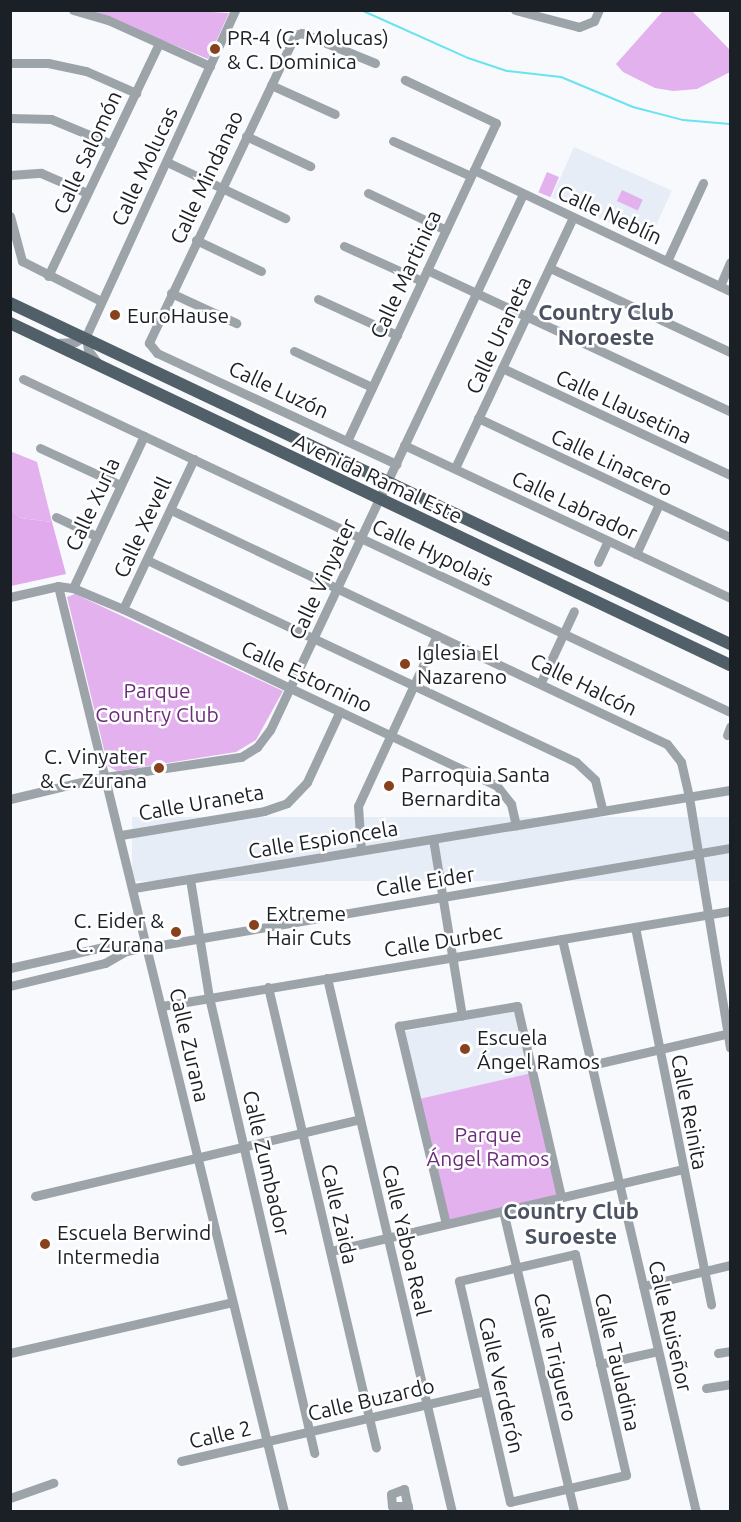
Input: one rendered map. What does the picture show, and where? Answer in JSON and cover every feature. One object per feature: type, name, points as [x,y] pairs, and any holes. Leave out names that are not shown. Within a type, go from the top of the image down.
[{"type":"main road","name":"Avenida Ramal Este","points":[[10,303],[86,336],[730,644]]},
{"type":"main road","name":"Avenida Ramal Este","points":[[10,323],[730,666]]},
{"type":"street","points":[[73,10],[108,20],[210,66]]},
{"type":"street","points":[[515,10],[531,12],[579,27],[594,21],[599,10]]},
{"type":"street","name":"Calle Molucas","points":[[86,336],[234,11]]},
{"type":"street","name":"Calle Mindanao","points":[[149,343],[286,49],[295,35],[302,33],[375,63]]},
{"type":"street","name":"Calle Salomón","points":[[48,276],[159,43]]},
{"type":"street","points":[[10,63],[48,63],[86,71],[136,93]]},
{"type":"street","name":"Calle Martinica","points":[[347,441],[496,123],[405,80]]},
{"type":"street","points":[[270,85],[335,114]]},
{"type":"street","points":[[10,118],[51,119],[111,144]]},
{"type":"street","points":[[246,136],[310,166]]},
{"type":"street","name":"Calle Neblín","points":[[393,141],[523,194],[730,291]]},
{"type":"street","points":[[167,162],[285,218]]},
{"type":"street","points":[[10,175],[40,173],[87,193]]},
{"type":"street","points":[[667,261],[703,183]]},
{"type":"street","points":[[368,193],[446,230]]},
{"type":"street","name":"Calle Vinyater","points":[[10,799],[107,779],[241,757],[257,747],[270,730],[523,194]]},
{"type":"street","points":[[10,216],[22,261],[101,301]]},
{"type":"street","name":"Calle Uraneta","points":[[455,468],[573,217]]},
{"type":"street","points":[[196,240],[261,271]]},
{"type":"street","points":[[344,246],[422,281]]},
{"type":"street","points":[[720,286],[730,262]]},
{"type":"street","points":[[549,268],[730,352]]},
{"type":"street","points":[[427,270],[730,411]]},
{"type":"street","points":[[171,293],[236,323]]},
{"type":"street","points":[[318,298],[397,334]]},
{"type":"street","points":[[38,336],[69,344],[86,336],[88,350],[105,369]]},
{"type":"street","name":"Calle Luzón","points":[[149,343],[158,353],[396,464]]},
{"type":"street","points":[[294,351],[372,387]]},
{"type":"street","name":"Calle Llausetina","points":[[502,368],[730,476]]},
{"type":"street","name":"Calle Hypolais","points":[[23,379],[730,712]]},
{"type":"street","name":"Calle Linacero","points":[[478,418],[730,537]]},
{"type":"street","name":"Calle Xurla","points":[[73,588],[144,436]]},
{"type":"street","name":"Calle Labrador","points":[[404,445],[730,598]]},
{"type":"street","points":[[40,448],[120,485]]},
{"type":"street","name":"Calle Xevell","points":[[123,609],[194,459]]},
{"type":"street","points":[[636,554],[659,504]]},
{"type":"street","name":"Calle Halcón","points":[[171,510],[541,682],[667,744],[681,762],[689,797],[730,1048]]},
{"type":"street","points":[[56,518],[96,536]]},
{"type":"street","points":[[598,562],[608,541]]},
{"type":"street","points":[[147,560],[576,762],[595,780],[603,811]]},
{"type":"street","points":[[10,597],[58,586]]},
{"type":"street","name":"Calle Estornino","points":[[58,586],[73,588],[123,609],[497,786],[511,804],[516,825]]},
{"type":"street","name":"Calle Zurana","points":[[58,586],[148,945],[284,1512]]},
{"type":"street","points":[[541,682],[574,612]]},
{"type":"street","points":[[362,850],[358,806],[437,635]]},
{"type":"street","name":"Calle Uraneta","points":[[121,835],[264,811],[287,803],[307,782],[340,711]]},
{"type":"street","name":"Calle Espioncela","points":[[134,888],[730,790]]},
{"type":"street","points":[[433,839],[462,1016]]},
{"type":"street","name":"Calle Eider","points":[[10,986],[105,963],[126,951],[148,945],[730,848]]},
{"type":"street","name":"Calle Zumbador","points":[[190,879],[209,997],[315,1453]]},
{"type":"street","name":"Calle Durbec","points":[[162,1006],[730,911]]},
{"type":"street","name":"Calle Reinita","points":[[635,927],[711,1304]]},
{"type":"street","name":"Calle Ruiseñor","points":[[562,939],[696,1512]]},
{"type":"street","name":"Calle Eider","points":[[10,968],[103,946],[126,951]]},
{"type":"street","name":"Calle Yaboa Real","points":[[327,978],[452,1512]]},
{"type":"street","name":"Calle Zaida","points":[[268,987],[376,1448]]},
{"type":"street","points":[[446,1224],[399,1026],[517,1006],[561,1197]]},
{"type":"street","points":[[591,1065],[729,1033]]},
{"type":"street","points":[[35,1196],[360,1119]]},
{"type":"street","points":[[331,1251],[683,1169]]},
{"type":"street","name":"Calle Triguero","points":[[503,1211],[574,1512]]},
{"type":"street","name":"Calle Tauladina","points":[[517,1268],[574,1254],[626,1475],[568,1489]]},
{"type":"street","points":[[643,1286],[730,1265]]},
{"type":"street","name":"Calle Verderón","points":[[517,1268],[459,1281],[484,1391],[510,1502],[568,1489]]},
{"type":"street","points":[[10,1353],[232,1302]]},
{"type":"street","points":[[600,1364],[658,1351]]},
{"type":"street","points":[[718,1353],[730,1351]]},
{"type":"street","points":[[706,1388],[730,1384]]},
{"type":"street","name":"Calle Buzardo","points":[[267,1442],[484,1391]]},
{"type":"street","name":"Calle 2","points":[[181,1461],[267,1442]]},
{"type":"street","points":[[10,1498],[53,1483]]},
{"type":"shaded area","points":[[574,147],[672,191],[649,241],[552,197]]},
{"type":"shaded area","points":[[11,510],[20,518],[52,522],[66,574],[11,586]]},
{"type":"shaded area","points":[[132,817],[730,817],[730,881],[132,881]]},
{"type":"shaded area","name":"Escuela Ángel Ramos","points":[[517,1006],[533,1073],[416,1100],[400,1033]]},
{"type":"green space","points":[[177,10],[229,13],[208,59],[91,11]]},
{"type":"green space","points":[[663,11],[692,11],[730,50],[730,72],[697,89],[673,91],[655,88],[623,72],[616,64]]},
{"type":"green space","points":[[547,172],[559,177],[550,197],[538,192]]},
{"type":"green space","points":[[622,190],[643,200],[638,211],[617,201]]},
{"type":"green space","points":[[10,451],[37,462],[52,522],[20,518],[11,510]]},
{"type":"green space","name":"Parque Country Club","points":[[75,594],[283,691],[256,740],[236,752],[117,771],[108,766],[67,597]]},
{"type":"green space","name":"Parque Ángel Ramos","points":[[532,1073],[561,1197],[445,1224],[416,1100]]},
{"type":"waterway","points":[[361,10],[468,58],[507,71],[561,77],[633,107],[683,120],[730,124]]},
{"type":"place","name":"PR-4 (C. Molucas) & C. Dominica","points":[[215,49]]},
{"type":"place","name":"EuroHause","points":[[115,315]]},
{"type":"place","name":"Iglesia El Nazareno","points":[[405,664]]},
{"type":"place","name":"C. Vinyater & C. Zurana","points":[[159,768]]},
{"type":"place","name":"Parroquia Santa Bernardita","points":[[389,786]]},
{"type":"place","name":"Extreme Hair Cuts","points":[[254,925]]},
{"type":"place","name":"C. Eider & C. Zurana","points":[[176,932]]},
{"type":"place","name":"Escuela Ángel Ramos","points":[[465,1049]]},
{"type":"place","name":"Escuela Berwind Intermedia","points":[[45,1244]]},
{"type":"district","name":"Country Club Noroeste","points":[[606,324]]},
{"type":"district","name":"Country Club Suroeste","points":[[571,1222]]}]
